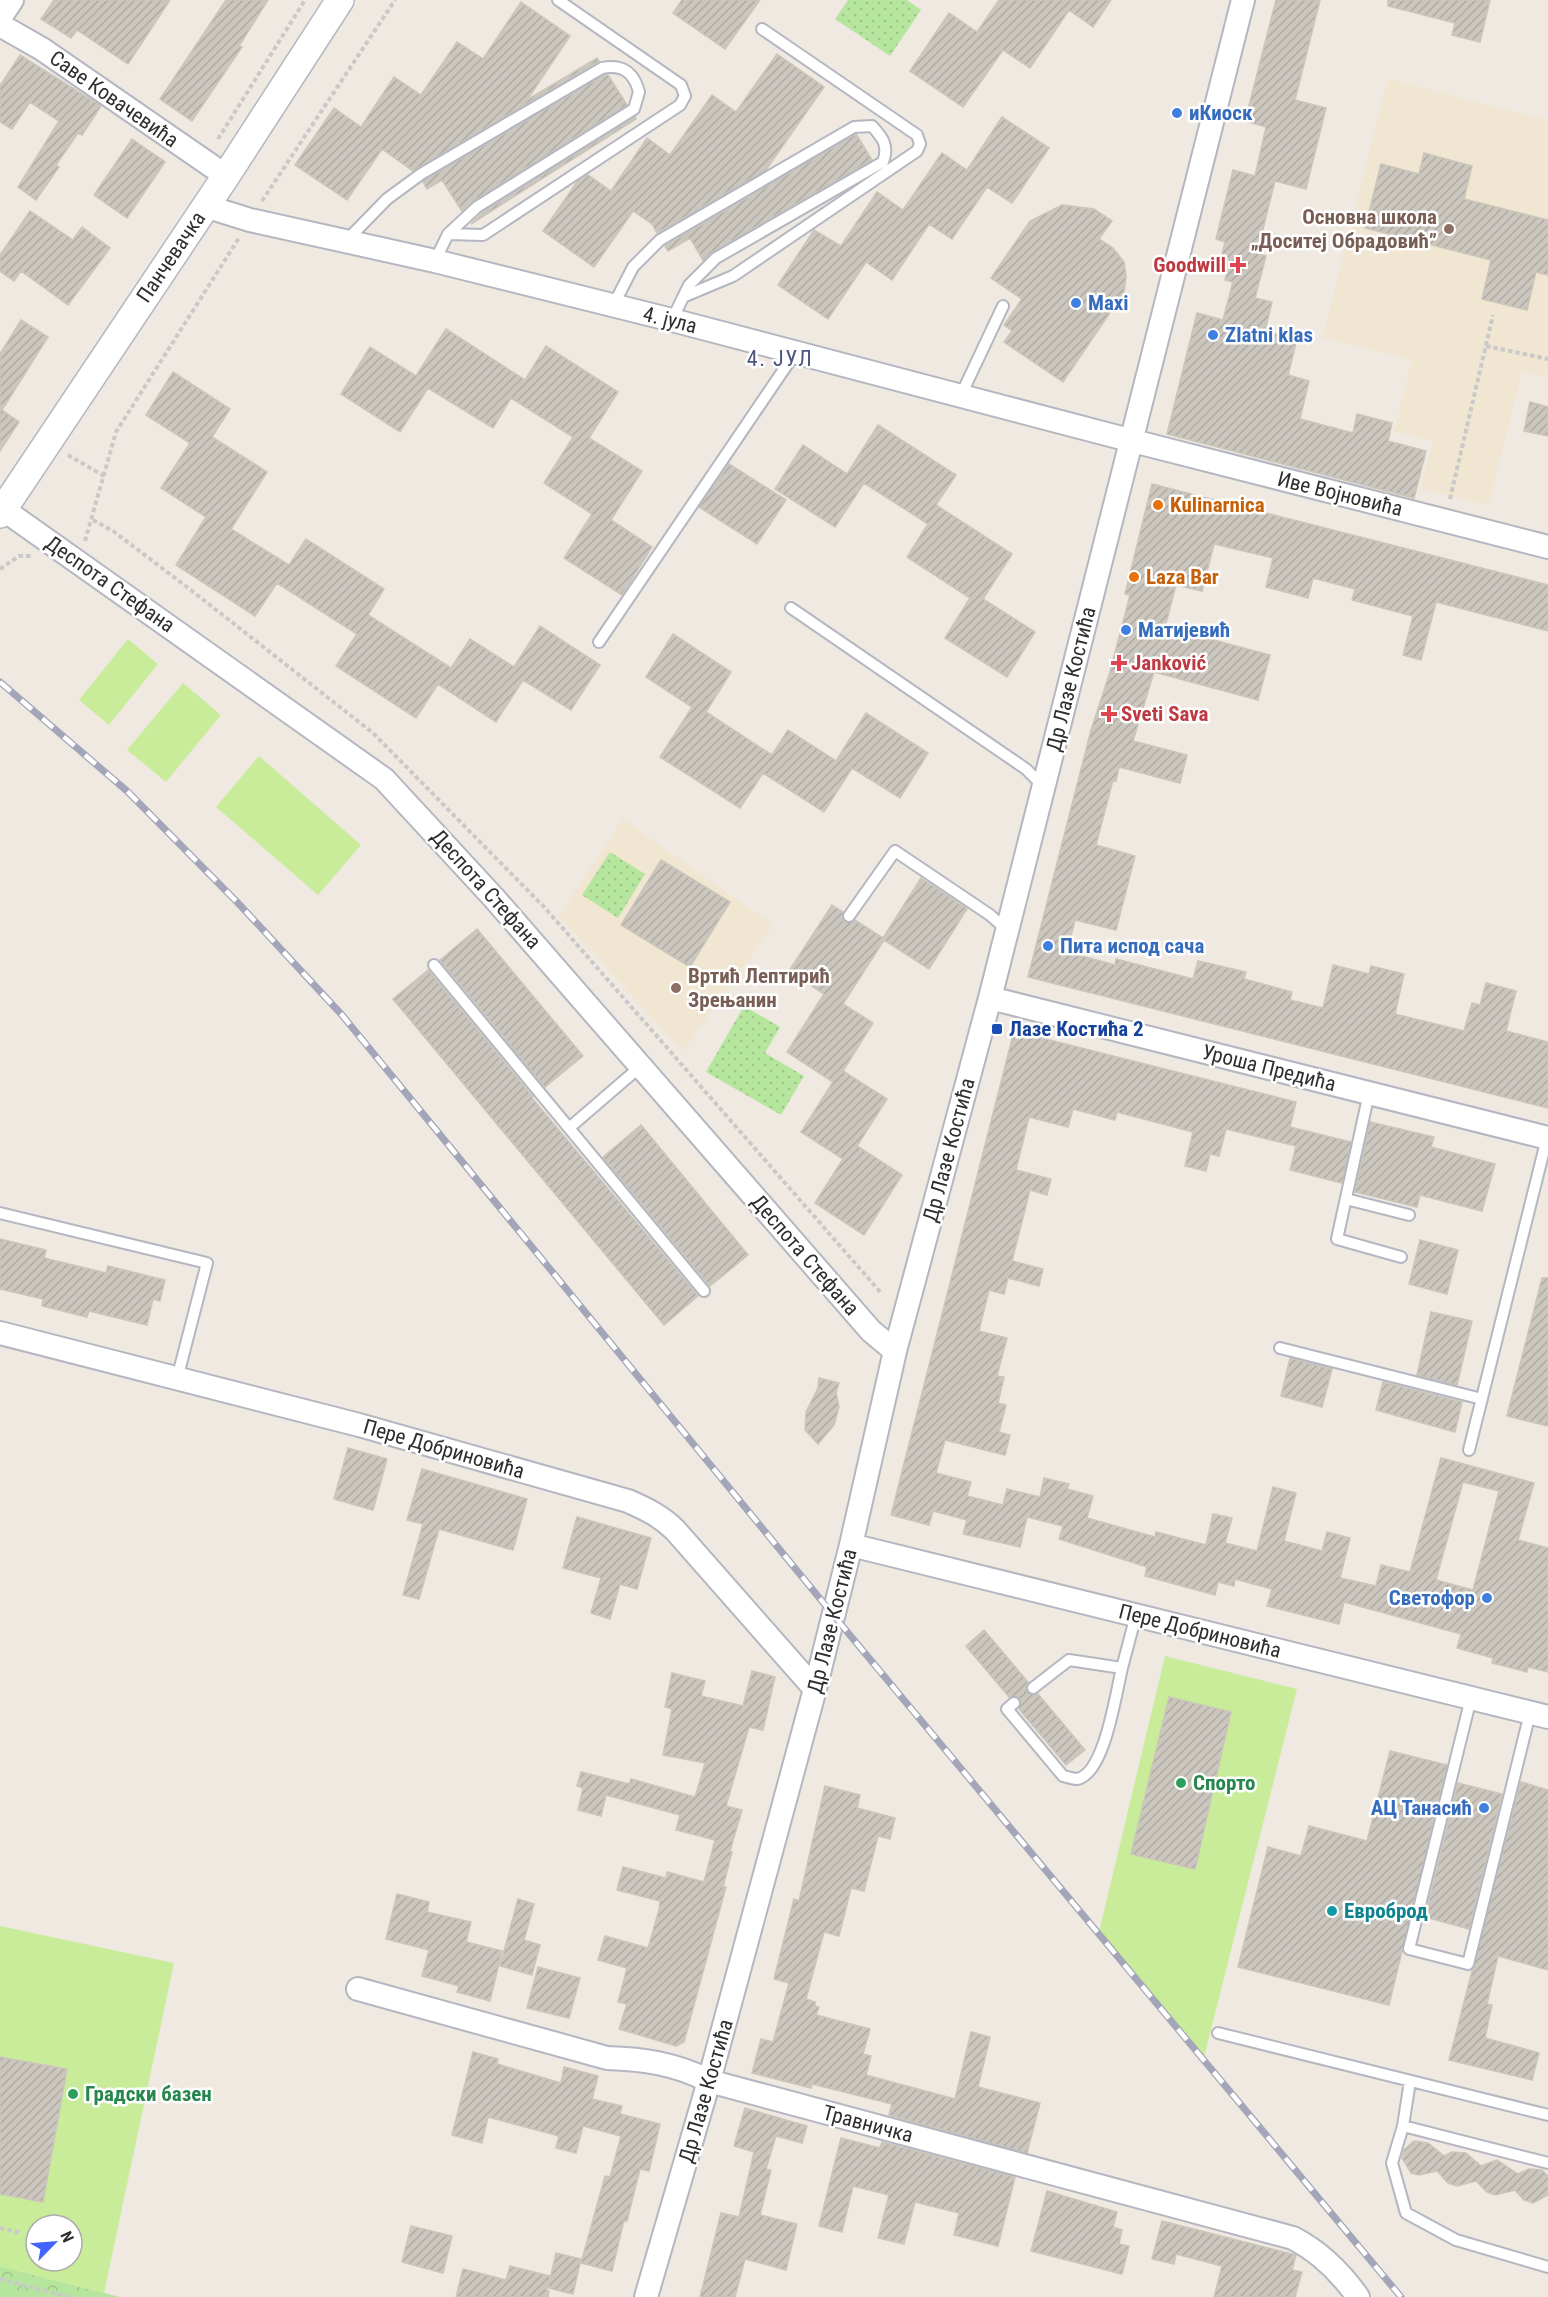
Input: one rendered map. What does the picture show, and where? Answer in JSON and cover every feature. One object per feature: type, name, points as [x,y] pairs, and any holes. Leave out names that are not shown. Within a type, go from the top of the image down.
[{"type":"street","points":[[0,18],[12,0]]},
{"type":"street","name":"Др Лазе Костића","points":[[646,2297],[709,2081],[815,1689],[851,1545],[895,1350],[990,998],[1243,0]]},
{"type":"street","name":"Панчевачка","points":[[1,510],[226,176],[337,6]]},
{"type":"street","name":"Саве Ковачевића","points":[[0,25],[42,49],[226,176]]},
{"type":"street","name":"4. јула","points":[[205,206],[250,220],[347,240],[672,320],[1132,441]]},
{"type":"street","name":"Иве Војновића","points":[[1132,441],[1548,547]]},
{"type":"street","name":"Деспота Стефана","points":[[1,510],[78,561],[384,779],[487,890],[871,1331],[895,1350]]},
{"type":"street","name":"Уроша Предића","points":[[990,998],[1547,1138]]},
{"type":"street","name":"Пере Добриновића","points":[[0,1333],[359,1425],[649,1510],[663,1518],[675,1530],[815,1689]]},
{"type":"street","name":"Пере Добриновића","points":[[851,1545],[1539,1715]]},
{"type":"street","name":"Травничка","points":[[358,1989],[607,2058],[638,2059],[693,2072],[709,2081],[1293,2238],[1324,2259],[1358,2297]]},
{"type":"lane","points":[[448,234],[483,235],[680,105],[685,96],[681,85],[558,0]]},
{"type":"lane","points":[[683,297],[733,276],[917,151],[920,144],[917,135],[762,29]]},
{"type":"lane","points":[[347,240],[387,199],[410,182],[602,68],[619,67],[632,75],[639,92],[637,104],[628,113],[477,207],[456,224],[448,234],[435,261]]},
{"type":"lane","points":[[612,307],[633,267],[660,240],[854,127],[872,126],[884,140],[887,152],[883,162],[716,258],[689,285],[672,320]]},
{"type":"lane","points":[[961,395],[1003,306]]},
{"type":"lane","points":[[599,642],[795,353]]},
{"type":"lane","points":[[791,608],[1026,769],[1044,786]]},
{"type":"lane","points":[[849,916],[895,851],[990,915],[1007,930]]},
{"type":"lane","points":[[434,965],[704,1291]]},
{"type":"lane","points":[[569,1128],[642,1066]]},
{"type":"lane","points":[[1369,1093],[1337,1239],[1401,1257]]},
{"type":"lane","points":[[1469,1450],[1547,1138]]},
{"type":"lane","points":[[1346,1199],[1409,1215]]},
{"type":"lane","points":[[0,1213],[207,1263],[177,1380]]},
{"type":"lane","points":[[1280,1348],[1482,1399]]},
{"type":"lane","points":[[1014,1703],[1007,1709],[1063,1776],[1077,1779],[1088,1774],[1100,1757],[1136,1615]]},
{"type":"lane","points":[[1033,1688],[1069,1660],[1122,1668]]},
{"type":"lane","points":[[1471,1698],[1409,1949],[1468,1964],[1539,1715]]},
{"type":"lane","points":[[1218,2033],[1547,2113]]},
{"type":"lane","points":[[1410,2081],[1403,2126],[1392,2163],[1406,2213],[1456,2240],[1548,2267]]},
{"type":"lane","points":[[1403,2126],[1548,2163]]},
{"type":"path","points":[[78,561],[93,520],[116,432],[250,220],[394,0]]},
{"type":"path","points":[[1445,521],[1493,315]]},
{"type":"path","points":[[1486,346],[1548,359]]},
{"type":"path","points":[[0,568],[19,556],[41,558]]},
{"type":"path","points":[[0,2228],[21,2233]]},
{"type":"path","points":[[0,2279],[69,2297]]},
{"type":"shaded area","name":"Основна школа „Доситеј Обрадовић”","points":[[1388,79],[1548,120],[1548,378],[1522,372],[1488,505],[1421,488],[1433,441],[1394,432],[1412,360],[1323,338]]},
{"type":"shaded area","name":"Вртић Лептирић Зрењанин","points":[[623,819],[773,925],[683,1051],[559,916]]},
{"type":"green space","points":[[848,0],[907,0],[921,10],[890,56],[835,19]]},
{"type":"green space","points":[[128,639],[158,664],[109,725],[79,700]]},
{"type":"green space","points":[[183,683],[221,715],[166,782],[127,750]]},
{"type":"green space","points":[[259,756],[361,845],[318,895],[216,807]]},
{"type":"green space","points":[[610,852],[645,874],[618,918],[582,895]]},
{"type":"green space","points":[[744,1006],[780,1027],[765,1053],[804,1076],[781,1115],[706,1072]]},
{"type":"green space","points":[[1165,1656],[1297,1689],[1203,2061],[1099,1932]]},
{"type":"green space","name":"Градски базен","points":[[0,1926],[174,1963],[104,2293],[27,2273],[84,2273],[84,2213],[24,2213],[24,2272],[0,2266]]},
{"type":"green space","points":[[0,2266],[120,2297],[0,2297]]},
{"type":"building","points":[[54,0],[170,0],[128,64],[77,30],[71,38],[41,19]]},
{"type":"building","points":[[226,0],[268,0],[239,46],[242,47],[192,121],[160,99]]},
{"type":"building","points":[[682,0],[760,0],[725,49],[673,13]]},
{"type":"building","points":[[999,0],[1111,0],[1093,27],[1069,10],[1030,68],[1003,50],[963,107],[910,71],[949,13],[977,32]]},
{"type":"building","points":[[1276,0],[1320,0],[1295,100],[1326,108],[1306,189],[1275,181],[1257,253],[1266,256],[1255,298],[1272,302],[1265,331],[1297,339],[1288,375],[1309,381],[1300,419],[1353,433],[1357,414],[1392,423],[1388,441],[1426,451],[1414,498],[1167,434],[1197,313],[1223,320],[1233,282],[1225,280],[1228,266],[1220,263],[1225,242],[1216,239],[1233,170],[1255,176],[1266,127],[1245,121]]},
{"type":"building","points":[[1388,0],[1490,0],[1480,42],[1452,35],[1455,23],[1388,6]]},
{"type":"building","points":[[521,2],[570,36],[527,100],[597,58],[599,61],[413,171],[382,149],[347,200],[295,165],[334,108],[361,127],[394,77],[421,95],[457,42],[483,59]]},
{"type":"building","points":[[777,54],[824,87],[766,170],[657,233],[652,224],[633,211],[594,267],[543,231],[577,182],[588,175],[611,191],[647,138],[670,155],[712,95],[736,112]]},
{"type":"building","points":[[20,55],[101,106],[82,135],[78,133],[56,165],[59,167],[36,200],[18,187],[59,121],[30,102],[12,129],[0,122],[0,86]]},
{"type":"building","points":[[604,75],[608,75],[627,105],[473,201],[462,211],[442,180],[427,189],[423,182],[425,180]]},
{"type":"building","points":[[635,117],[636,119],[471,224],[482,213]]},
{"type":"building","points":[[1002,117],[1049,148],[1012,203],[987,187],[952,239],[929,224],[892,280],[866,262],[828,319],[778,285],[814,230],[841,246],[877,192],[903,210],[942,153],[967,170]]},
{"type":"building","points":[[856,134],[872,160],[712,252],[703,260],[690,238],[668,251],[665,246]]},
{"type":"building","points":[[132,139],[165,162],[127,218],[94,195]]},
{"type":"building","points":[[1424,153],[1472,166],[1464,199],[1548,220],[1548,275],[1536,272],[1527,310],[1482,299],[1491,260],[1365,228],[1381,164],[1419,174]]},
{"type":"building","points":[[1062,205],[1094,209],[1112,221],[1099,239],[1113,248],[1124,262],[1126,276],[1124,292],[1063,382],[1004,342],[1012,331],[1004,325],[1022,299],[991,278],[1030,221]]},
{"type":"building","points":[[30,211],[73,240],[82,227],[110,248],[68,305],[21,271],[14,281],[0,271],[0,255]]},
{"type":"building","points":[[21,320],[48,337],[2,410],[19,422],[0,451],[0,354]]},
{"type":"building","points":[[446,329],[525,380],[546,346],[618,392],[589,438],[642,471],[611,520],[652,547],[622,595],[564,558],[592,514],[544,483],[573,437],[511,398],[493,428],[428,388],[400,432],[341,394],[370,347],[416,376]]},
{"type":"building","points":[[173,372],[230,409],[212,437],[267,472],[231,529],[289,565],[306,539],[384,589],[368,615],[451,668],[470,639],[514,667],[540,626],[600,665],[571,710],[523,680],[496,722],[438,684],[416,718],[336,666],[357,634],[277,583],[255,616],[176,565],[206,517],[161,488],[190,443],[146,415]]},
{"type":"building","points":[[1530,402],[1548,407],[1548,436],[1524,431]]},
{"type":"building","points":[[878,425],[956,475],[936,505],[1012,554],[983,599],[1035,632],[1007,677],[945,638],[970,598],[907,557],[928,524],[864,483],[835,527],[775,489],[803,445],[847,474]]},
{"type":"building","points":[[729,464],[786,500],[757,544],[699,507]]},
{"type":"building","points":[[1152,484],[1548,585],[1548,631],[1436,602],[1421,660],[1403,655],[1413,616],[1352,600],[1355,589],[1313,578],[1308,598],[1266,587],[1273,558],[1214,544],[1202,591],[1176,585],[1165,627],[1270,655],[1258,700],[1154,672],[1133,741],[1187,755],[1180,783],[1119,767],[1116,781],[1113,780],[1096,845],[1135,856],[1116,930],[1075,920],[1067,952],[1115,965],[1116,959],[1193,979],[1198,961],[1246,972],[1244,979],[1292,992],[1290,1000],[1323,1008],[1333,965],[1369,974],[1371,966],[1404,974],[1395,1014],[1464,1031],[1472,1003],[1480,1005],[1486,983],[1516,991],[1506,1031],[1548,1042],[1548,1108],[1028,977],[1091,730],[1110,672],[1130,595],[1125,594]]},
{"type":"building","points":[[673,634],[731,672],[706,712],[772,755],[788,730],[836,761],[866,713],[928,753],[900,798],[852,768],[824,812],[763,773],[740,808],[660,757],[692,707],[646,677]]},
{"type":"building","points":[[661,860],[730,902],[690,967],[621,925]]},
{"type":"building","points":[[921,878],[967,909],[929,969],[884,940],[843,1004],[873,1023],[843,1071],[887,1099],[857,1146],[902,1175],[864,1235],[815,1203],[843,1159],[801,1132],[833,1082],[787,1052],[824,994],[789,971],[832,905],[843,912],[842,919],[845,922],[855,920],[883,938]]},
{"type":"building","points":[[477,929],[583,1056],[545,1087],[440,960]]},
{"type":"building","points":[[428,970],[698,1296],[664,1325],[393,999]]},
{"type":"building","points":[[1014,1031],[1296,1102],[1290,1127],[1351,1142],[1342,1183],[1290,1170],[1296,1146],[1226,1129],[1219,1156],[1210,1154],[1206,1171],[1185,1166],[1193,1132],[1117,1112],[1115,1120],[1073,1109],[1068,1127],[1029,1117],[1016,1170],[1051,1179],[1047,1195],[1030,1190],[1012,1261],[1043,1269],[1039,1286],[1008,1278],[1004,1294],[989,1290],[979,1331],[1007,1338],[997,1376],[1004,1377],[998,1403],[1006,1405],[999,1432],[1010,1435],[1005,1455],[945,1440],[936,1473],[971,1482],[967,1496],[1003,1505],[1007,1489],[1040,1497],[1044,1478],[1069,1484],[1067,1489],[1093,1496],[1087,1518],[1155,1537],[1156,1532],[1206,1545],[1213,1514],[1232,1518],[1225,1543],[1257,1551],[1273,1487],[1296,1493],[1284,1541],[1322,1551],[1327,1532],[1350,1538],[1340,1578],[1376,1586],[1381,1565],[1410,1572],[1441,1458],[1534,1483],[1518,1540],[1548,1548],[1548,1672],[1528,1667],[1527,1672],[1492,1663],[1493,1658],[1457,1648],[1461,1634],[1344,1602],[1339,1624],[1267,1606],[1272,1589],[1235,1579],[1234,1586],[1218,1582],[1215,1595],[1145,1576],[1147,1567],[1059,1539],[1063,1526],[1027,1517],[1020,1547],[963,1534],[967,1520],[933,1511],[929,1525],[891,1515]],"holes":[[[1463,1482],[1499,1491],[1473,1590],[1436,1580]]]},
{"type":"building","points":[[1370,1122],[1434,1137],[1431,1147],[1495,1164],[1482,1211],[1420,1195],[1417,1207],[1355,1192]]},
{"type":"building","points":[[641,1125],[748,1255],[710,1286],[603,1157]]},
{"type":"building","points":[[0,1239],[46,1250],[44,1258],[106,1273],[108,1266],[165,1280],[160,1301],[153,1299],[147,1325],[89,1311],[87,1317],[42,1306],[43,1299],[0,1289]]},
{"type":"building","points":[[1420,1240],[1458,1250],[1447,1294],[1409,1284]]},
{"type":"building","points":[[1542,1278],[1548,1278],[1548,1426],[1507,1416]]},
{"type":"building","points":[[1431,1312],[1472,1321],[1457,1385],[1417,1375]]},
{"type":"building","points":[[1290,1358],[1332,1369],[1322,1407],[1281,1396]]},
{"type":"building","points":[[819,1378],[839,1383],[836,1392],[839,1407],[834,1425],[818,1444],[805,1430],[806,1412],[818,1388]]},
{"type":"building","points":[[1383,1382],[1462,1402],[1455,1432],[1376,1410]]},
{"type":"building","points":[[348,1448],[387,1459],[373,1510],[334,1499]]},
{"type":"building","points":[[422,1469],[527,1499],[513,1550],[439,1529],[419,1599],[403,1595],[423,1524],[407,1520]]},
{"type":"building","points":[[577,1517],[651,1538],[637,1589],[620,1584],[610,1619],[591,1613],[601,1578],[563,1568]]},
{"type":"building","points":[[984,1630],[1028,1682],[1026,1688],[1028,1693],[1038,1694],[1085,1750],[1066,1765],[1019,1709],[1020,1699],[1016,1696],[1009,1697],[966,1646]]},
{"type":"building","points":[[752,1671],[775,1677],[763,1730],[749,1727],[726,1806],[742,1810],[730,1851],[732,1852],[723,1887],[726,1887],[684,2042],[676,2046],[619,2029],[627,2004],[618,2002],[627,1968],[598,1960],[605,1936],[648,1948],[659,1910],[660,1901],[617,1890],[623,1867],[666,1878],[667,1872],[704,1882],[715,1840],[676,1830],[680,1815],[606,1795],[601,1816],[578,1810],[583,1788],[577,1786],[581,1772],[629,1784],[631,1779],[695,1797],[705,1763],[663,1755],[672,1709],[665,1707],[672,1673],[705,1681],[701,1696],[743,1706]]},
{"type":"building","name":"Спорто","points":[[1169,1697],[1231,1712],[1195,1869],[1131,1854]]},
{"type":"building","name":"Евроброд","points":[[1390,1751],[1447,1765],[1389,2005],[1238,1967],[1268,1847],[1301,1856],[1309,1826],[1367,1841]]},
{"type":"building","points":[[1521,1782],[1548,1790],[1548,1970],[1498,1956],[1487,2004],[1492,2005],[1485,2038],[1539,2053],[1532,2080],[1449,2060]]},
{"type":"building","points":[[1458,1783],[1502,1794],[1469,1929],[1425,1917]]},
{"type":"building","points":[[825,1786],[860,1795],[857,1808],[895,1818],[890,1839],[878,1836],[864,1891],[851,1888],[839,1936],[824,1932],[806,1999],[815,2002],[815,2006],[819,2007],[816,2015],[870,2029],[863,2054],[871,2056],[866,2075],[955,2099],[971,2032],[990,2037],[978,2087],[1040,2103],[1027,2153],[889,2115],[892,2104],[812,2084],[811,2088],[752,2073],[761,2039],[773,2042],[789,1983],[774,1979],[794,1899],[799,1901]]},
{"type":"building","points":[[397,1894],[429,1902],[427,1912],[471,1922],[466,1942],[502,1951],[490,2001],[457,1992],[459,1986],[422,1976],[429,1950],[386,1939]]},
{"type":"building","points":[[518,1899],[534,1904],[524,1940],[540,1945],[532,1975],[500,1966]]},
{"type":"building","points":[[538,1967],[580,1978],[569,2018],[527,2008]]},
{"type":"building","points":[[473,2052],[498,2059],[497,2064],[561,2083],[564,2067],[598,2076],[592,2099],[622,2106],[620,2114],[660,2124],[649,2171],[640,2169],[627,2221],[624,2220],[612,2271],[581,2263],[605,2176],[610,2177],[621,2136],[583,2126],[576,2153],[556,2148],[559,2136],[488,2117],[482,2143],[452,2135]]},
{"type":"building","points":[[0,2057],[67,2069],[43,2202],[0,2194]]},
{"type":"building","points":[[745,2108],[807,2126],[802,2143],[776,2136],[766,2169],[771,2170],[760,2215],[797,2224],[786,2270],[745,2259],[735,2297],[700,2297],[721,2213],[739,2217],[754,2152],[734,2146]]},
{"type":"building","points":[[841,2138],[880,2148],[882,2142],[1015,2177],[998,2246],[954,2235],[959,2213],[915,2202],[904,2244],[878,2238],[889,2195],[853,2186],[842,2232],[819,2226]]},
{"type":"building","points":[[1414,2141],[1428,2143],[1444,2156],[1452,2152],[1466,2153],[1481,2166],[1497,2160],[1518,2174],[1529,2169],[1542,2170],[1548,2176],[1548,2195],[1533,2203],[1524,2200],[1515,2190],[1495,2195],[1487,2192],[1476,2181],[1457,2186],[1448,2183],[1437,2171],[1419,2175],[1411,2173],[1402,2158],[1404,2150]]},
{"type":"building","points":[[1047,2191],[1117,2212],[1113,2227],[1122,2230],[1119,2244],[1129,2246],[1122,2274],[1031,2251]]},
{"type":"building","points":[[1162,2221],[1296,2255],[1292,2270],[1302,2272],[1295,2297],[1214,2297],[1222,2266],[1176,2254],[1174,2264],[1152,2259]]},
{"type":"building","points":[[411,2226],[452,2236],[443,2273],[402,2262]]},
{"type":"building","points":[[556,2253],[581,2259],[573,2294],[548,2288]]},
{"type":"building","points":[[510,2266],[550,2276],[546,2290],[549,2291],[548,2297],[456,2297],[463,2269],[506,2280]]},
{"type":"railway","points":[[0,682],[127,791],[238,903],[342,1015],[844,1628],[1401,2297]]},
{"type":"place","name":"иКиоск","points":[[1177,113]]},
{"type":"place","name":"Основна школа „Доситеј Обрадовић”","points":[[1449,229]]},
{"type":"place","name":"Goodwill","points":[[1238,265]]},
{"type":"place","name":"Maxi","points":[[1076,303]]},
{"type":"place","name":"Zlatni klas","points":[[1213,335]]},
{"type":"place","name":"Kulinarnica","points":[[1158,505]]},
{"type":"place","name":"Laza Bar","points":[[1134,577]]},
{"type":"place","name":"Матијевић","points":[[1126,630]]},
{"type":"place","name":"Janković","points":[[1119,663]]},
{"type":"place","name":"Sveti Sava","points":[[1109,714]]},
{"type":"place","name":"Пита испод сача","points":[[1048,946]]},
{"type":"place","name":"Вртић Лептирић Зрењанин","points":[[676,988]]},
{"type":"place","name":"Лазе Костића 2","points":[[997,1029]]},
{"type":"place","name":"Светофор","points":[[1487,1598]]},
{"type":"place","name":"Спорто","points":[[1181,1783]]},
{"type":"place","name":"АЦ Танасић","points":[[1484,1808]]},
{"type":"place","name":"Евроброд","points":[[1332,1911]]},
{"type":"place","name":"Градски базен","points":[[73,2094]]},
{"type":"district","name":"4. ЈУЛ","points":[[780,358]]}]
